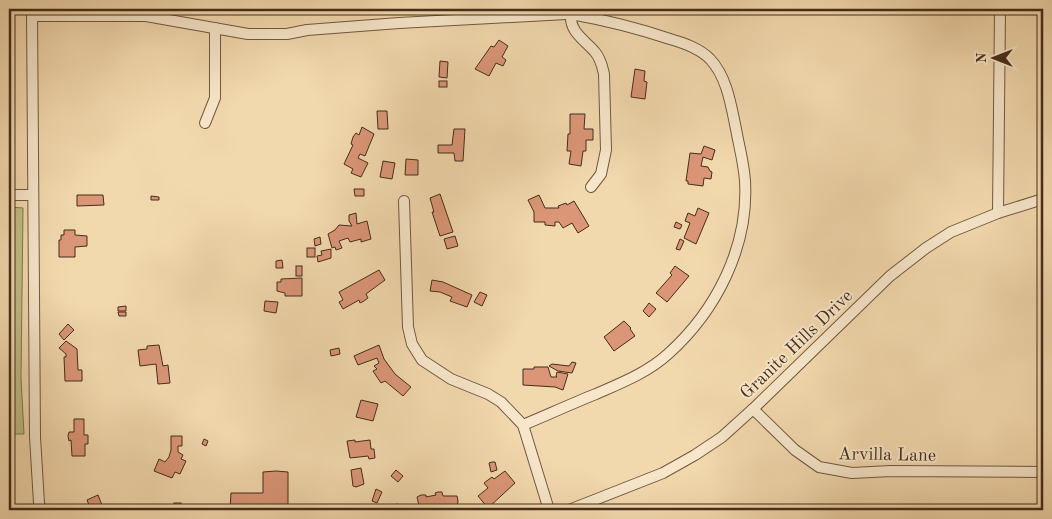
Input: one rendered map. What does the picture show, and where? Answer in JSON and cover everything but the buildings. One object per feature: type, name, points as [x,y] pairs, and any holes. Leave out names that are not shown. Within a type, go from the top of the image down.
[{"type":"street","points":[[998,213],[1000,9]]},
{"type":"street","points":[[42,510],[39,503],[35,437],[32,12],[146,16],[248,34],[287,34],[307,30],[568,14],[642,29],[685,43],[710,59],[722,76],[732,108],[745,180],[744,218],[729,272],[711,306],[692,331],[668,355],[650,369],[523,425]]},
{"type":"street","points":[[568,14],[572,28],[595,51],[604,74],[606,150],[601,174],[591,187]]},
{"type":"street","points":[[205,123],[215,98],[215,28]]},
{"type":"street","points":[[9,195],[33,195]]},
{"type":"street","name":"Granite Hills Drive","points":[[569,510],[663,473],[722,437],[890,276],[926,248],[951,232],[998,213],[1043,199]]},
{"type":"street","points":[[404,201],[408,328],[412,344],[422,360],[451,379],[488,394],[501,402],[523,425],[549,510]]},
{"type":"street","name":"Arvilla Lane","points":[[753,409],[795,450],[819,467],[852,473],[891,471],[1043,472]]},
{"type":"shaded area","points":[[9,207],[23,208],[21,378],[24,434],[9,434]]}]
